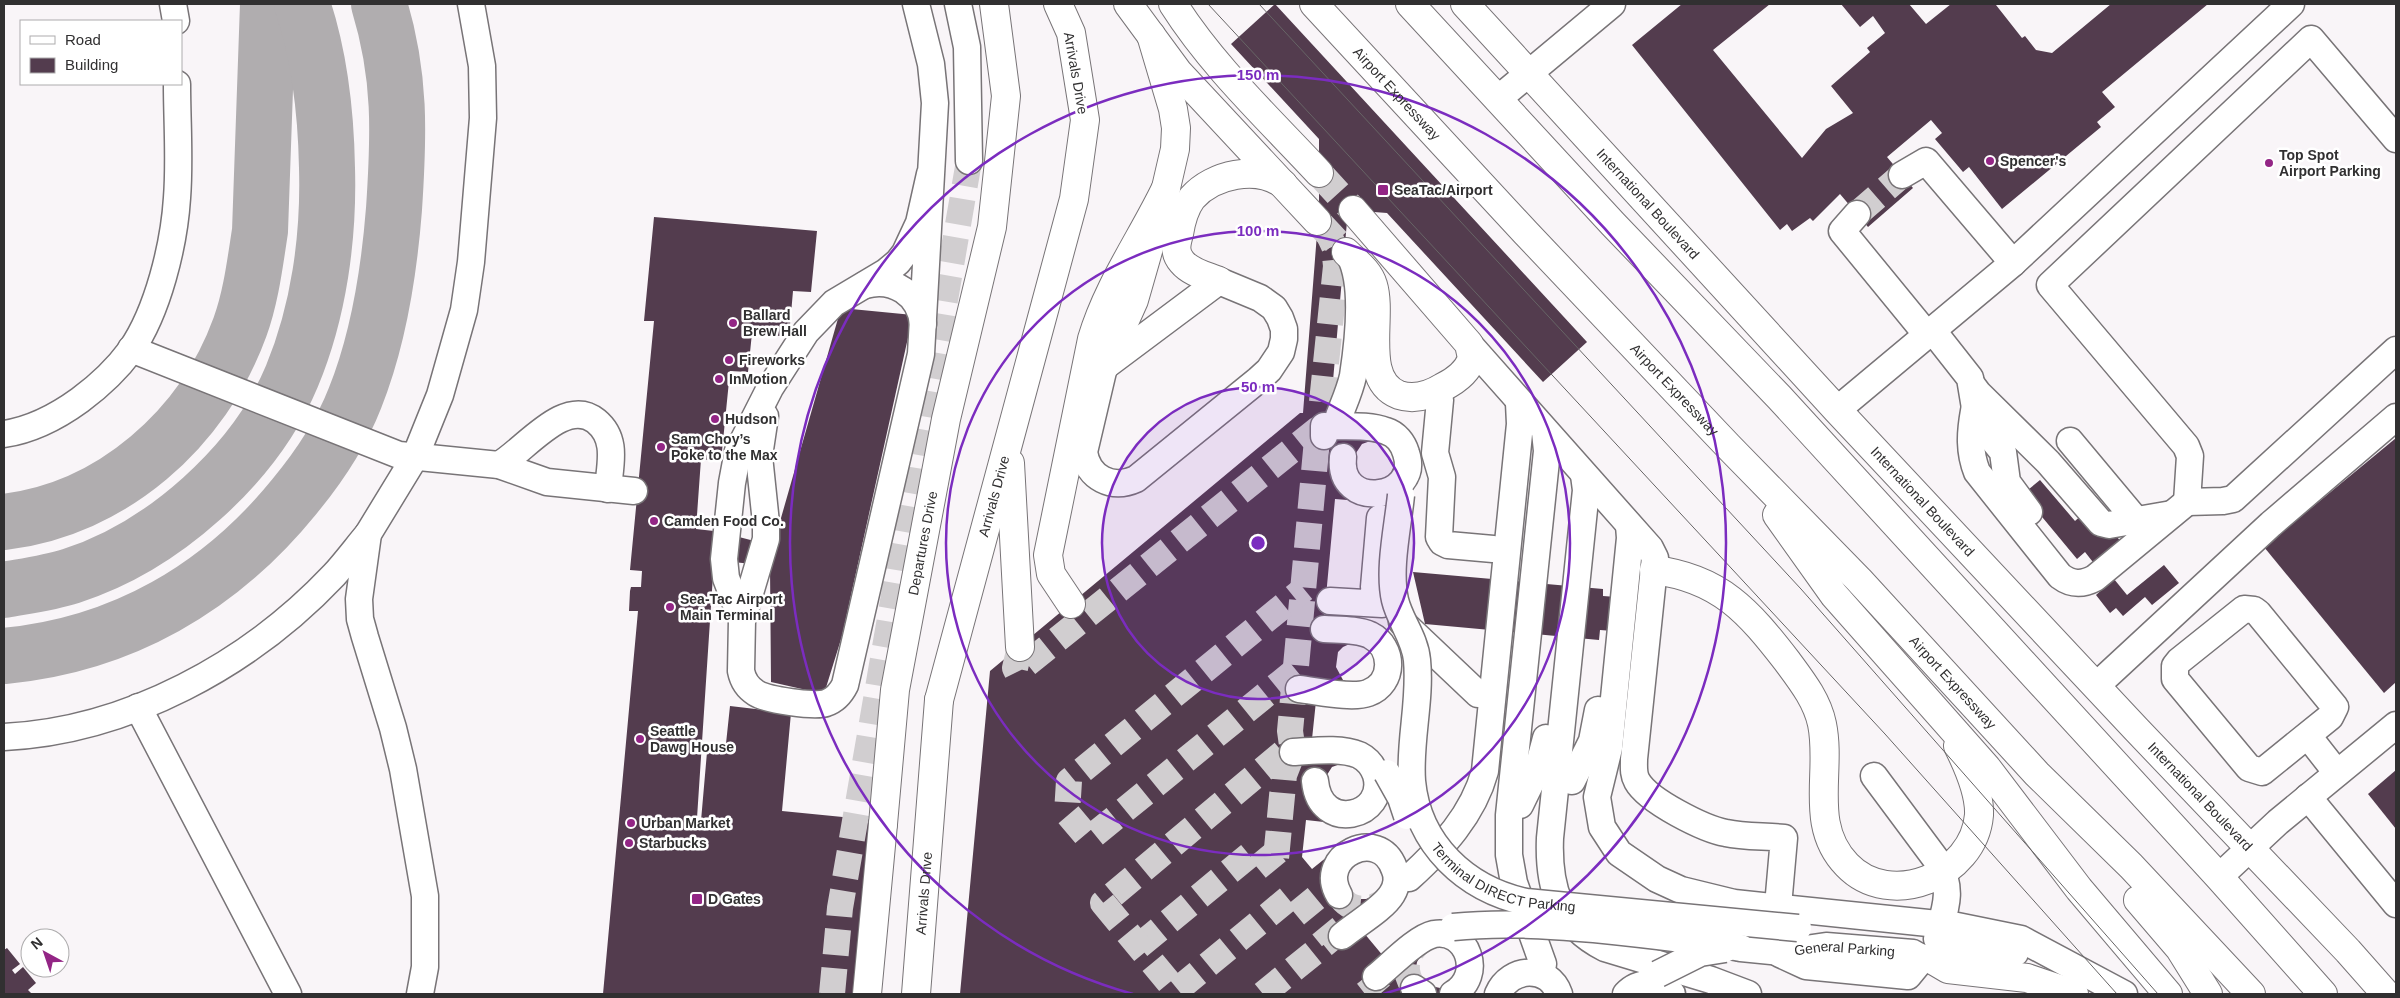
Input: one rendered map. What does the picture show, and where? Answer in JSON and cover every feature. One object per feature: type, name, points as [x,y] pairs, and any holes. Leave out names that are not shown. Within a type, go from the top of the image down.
[{"type":"main road","name":"Departures Drive","points":[[867,994],[895,690],[946,419],[992,227],[1006,96],[994,4]]},
{"type":"main road","name":"Arrivals Drive","points":[[916,994],[939,700],[1008,437],[1074,199],[1085,120],[1071,33],[1058,4]]},
{"type":"main road","points":[[1128,4],[1178,72],[1314,219]]},
{"type":"main road","points":[[1172,4],[1213,60],[1319,172]]},
{"type":"main road","name":"Airport Expressway","points":[[1314,4],[1526,233],[1728,446],[1860,580],[2037,774]]},
{"type":"main road","points":[[1410,4],[1613,224],[1779,397],[2219,877],[2323,994]]},
{"type":"main road","name":"International Boulevard","points":[[1465,4],[1837,410],[2348,951],[2386,994]]},
{"type":"main road","points":[[1104,367],[1134,300],[1166,188],[1175,149],[1176,128],[1173,109],[1151,35]]},
{"type":"main road","points":[[1219,281],[1192,271],[1182,264],[1177,254],[1176,246],[1182,218],[1192,199],[1208,185],[1240,175],[1266,175],[1283,185]]},
{"type":"main road","points":[[1071,604],[1051,574],[1048,555],[1092,339],[1099,316],[1110,293],[1145,231],[1166,188]]},
{"type":"main road","points":[[1347,257],[1361,267],[1372,283],[1376,301],[1376,366],[1382,380],[1392,392],[1408,397],[1418,397],[1436,391],[1466,370],[1472,358],[1468,344],[1353,210]]},
{"type":"main road","points":[[1779,397],[1818,417],[1831,415],[1837,410]]},
{"type":"main road","points":[[1837,410],[1831,427],[1873,501]]},
{"type":"main road","points":[[1008,437],[1020,646]]},
{"type":"main road","points":[[1728,446],[1834,594],[1987,768],[2074,882],[2168,994]]},
{"type":"main road","points":[[1654,570],[1678,574],[1702,583],[1737,604],[1761,627],[1800,678],[1814,701],[1822,722],[1824,739],[1825,825],[1838,854],[1848,867],[1861,876],[1879,884],[1896,887],[1928,881],[1943,872],[1969,844],[1979,816],[1978,804],[1965,760],[1941,714]]},
{"type":"main road","points":[[2037,774],[2119,879],[2180,949],[2208,994]]},
{"type":"main road","points":[[2037,774],[2131,866],[2251,994]]},
{"type":"main road","points":[[1936,947],[1948,969],[2028,978],[2074,994]]},
{"type":"street","points":[[173,4],[176,20]]},
{"type":"street","points":[[4,736],[25,736],[66,728],[138,707],[178,690],[223,664],[300,608],[335,574],[368,534],[415,457],[440,395],[464,310],[471,262],[483,118],[482,66],[471,4]]},
{"type":"street","points":[[783,366],[768,405],[758,456],[766,516],[766,540],[742,620],[741,671],[743,680],[756,693],[765,697],[818,705],[827,703],[841,692],[845,684],[921,354],[930,228],[930,174],[935,103],[930,64],[916,4]]},
{"type":"street","points":[[958,4],[967,47],[969,161]]},
{"type":"street","points":[[1498,99],[1612,4]]},
{"type":"street","points":[[1837,410],[2013,263],[2291,4]]},
{"type":"street","points":[[1857,214],[1842,232],[1931,333],[1963,366],[1973,399],[1970,433],[1971,453],[1977,472],[2060,576],[2076,584],[2095,578],[2180,508],[2190,456],[2186,446],[2050,285],[2312,39],[2396,138]]},
{"type":"street","points":[[4,434],[39,424],[68,409],[98,386],[131,349],[144,324],[155,297],[170,245],[177,198],[177,85]]},
{"type":"street","points":[[1902,175],[1926,160],[2013,263]]},
{"type":"street","points":[[742,620],[724,568],[732,483],[738,451],[753,419],[783,366],[820,315],[834,303],[892,267],[905,253],[919,223],[930,174]]},
{"type":"street","points":[[1335,374],[1339,355],[1347,257]]},
{"type":"street","points":[[1343,457],[1344,474],[1358,490],[1367,494],[1378,495],[1396,486],[1404,478],[1408,467],[1408,456],[1404,445],[1396,436],[1386,431],[1324,426],[1331,426],[1353,376],[1358,280],[1347,257]]},
{"type":"street","points":[[1219,281],[1260,298],[1274,308],[1284,329],[1281,352],[1269,370],[1258,380],[1136,479],[1122,484],[1100,478],[1088,465],[1084,452],[1104,367],[1219,281]]},
{"type":"street","points":[[865,284],[886,282],[904,290],[919,308],[923,327]]},
{"type":"street","points":[[1468,344],[1655,558],[1634,759],[1635,777]]},
{"type":"street","points":[[131,349],[399,455],[499,464],[548,482],[634,491]]},
{"type":"street","points":[[1973,399],[1978,393],[2056,471],[2101,523],[2109,525],[2180,508],[2233,499],[2396,350]]},
{"type":"street","points":[[1436,391],[1440,400],[1435,453],[1442,477],[1438,537],[1448,545],[1492,550]]},
{"type":"street","points":[[1455,830],[1466,805],[1506,406],[1572,462],[1630,538],[1609,748],[1599,785],[1597,807],[1602,827],[1620,853],[1638,867],[1681,890],[1734,904],[1778,906],[1936,947],[2026,954],[2072,966],[2124,994]]},
{"type":"street","points":[[499,464],[511,458],[555,421],[570,415],[585,415],[599,424],[611,442],[608,489]]},
{"type":"street","points":[[2096,686],[2271,524],[2396,417]]},
{"type":"street","points":[[1473,803],[1485,771],[1520,424],[1572,462],[1617,525],[1596,725],[1592,741],[1551,826]]},
{"type":"street","points":[[1543,964],[1514,883],[1500,789],[1535,438],[1572,462],[1640,569],[1624,730],[1621,742],[1599,785]]},
{"type":"street","points":[[2072,444],[2136,520]]},
{"type":"street","points":[[1509,845],[1509,815],[1547,451],[1572,462],[1586,490],[1551,826],[1550,868]]},
{"type":"street","points":[[1572,462],[1573,477],[1546,738],[1541,807],[1550,868],[1562,910],[1569,922],[1591,941],[1604,948],[1710,980],[1748,994]]},
{"type":"street","points":[[1520,805],[1527,782],[1559,464],[1572,462]]},
{"type":"street","name":"Terminal DIRECT Parking","points":[[1401,495],[1393,590],[1399,612],[1410,635],[1417,659],[1418,683],[1412,782],[1426,827],[1442,854],[1453,866],[1492,893],[1526,902],[1798,928],[1843,936],[1911,942],[1936,947]]},
{"type":"street","points":[[1380,518],[1374,587],[1382,604],[1478,694]]},
{"type":"street","points":[[368,534],[359,599],[360,619],[401,761],[425,896],[425,967],[420,994]]},
{"type":"street","points":[[1330,601],[1382,604]]},
{"type":"street","points":[[2244,609],[2254,610],[2335,707],[2330,718],[2308,736],[2267,770],[2262,772],[2253,771],[2175,679],[2176,666],[2239,612],[2244,609]]},
{"type":"street","points":[[1299,689],[1359,695],[1369,693],[1378,688],[1384,679],[1388,669],[1388,658],[1378,639],[1358,632],[1324,629]]},
{"type":"street","points":[[138,707],[288,994]]},
{"type":"street","points":[[2219,877],[2249,848],[2308,797],[2396,725]]},
{"type":"street","points":[[1624,730],[1626,751],[1635,777],[1653,799],[1725,833],[1784,838],[1778,906]]},
{"type":"street","points":[[1409,878],[1455,830],[1473,803],[1491,775],[1505,734]]},
{"type":"street","points":[[2308,736],[2337,773]]},
{"type":"street","points":[[1509,845],[1511,823],[1538,768],[1546,738]]},
{"type":"street","points":[[1293,752],[1349,752],[1360,755],[1368,761],[1374,770],[1377,780],[1376,791],[1369,804],[1356,813],[1345,815],[1326,808],[1318,796],[1315,781]]},
{"type":"street","points":[[1387,773],[1401,798],[1417,839],[1443,874],[1470,895],[1498,910],[1533,922],[1554,926]]},
{"type":"street","points":[[1874,776],[1943,872],[1948,886],[1948,897],[1936,947]]},
{"type":"street","points":[[2308,797],[2396,904]]},
{"type":"street","points":[[1339,895],[1334,880],[1335,870],[1346,854],[1360,848],[1376,849],[1386,854],[1392,862],[1396,872],[1396,883],[1386,902],[1342,936]]},
{"type":"street","points":[[1454,927],[1495,924],[1554,926]]},
{"type":"street","name":"General Parking","points":[[1554,926],[1676,936],[1765,950],[1826,946],[1913,954],[1936,947]]},
{"type":"street","points":[[1376,977],[1421,940],[1436,934],[1443,935],[1458,942],[1468,954],[1470,960],[1470,970],[1466,983],[1453,994]]},
{"type":"street","points":[[1626,994],[1640,985],[1660,986],[1665,984],[1700,953],[1765,950]]},
{"type":"street","points":[[1498,994],[1508,979],[1518,974],[1529,972],[1540,973],[1550,979],[1559,994]]},
{"type":"building","points":[[1275,4],[1587,342],[1543,382],[1387,213],[1348,210],[1330,415],[1390,422],[1400,428],[1414,445],[1418,464],[1410,484],[1402,493],[1391,499],[1372,502],[1335,499],[1324,618],[1360,622],[1382,630],[1395,647],[1398,667],[1391,686],[1384,695],[1374,701],[1363,704],[1316,701],[1312,739],[1347,742],[1369,750],[1378,758],[1383,766],[1387,788],[1380,807],[1372,816],[1362,822],[1351,825],[1306,820],[1302,857],[1312,869],[1348,840],[1368,837],[1389,844],[1404,862],[1407,881],[1405,891],[1401,901],[1364,933],[1384,957],[1421,928],[1432,926],[1450,927],[1466,936],[1476,949],[1480,968],[1479,979],[1468,994],[960,994],[990,671],[1300,413],[1303,413],[1319,208],[1319,139],[1231,44]],"holes":[[[1376,439],[1390,444],[1397,457],[1395,472],[1390,478],[1377,483],[1370,483],[1358,475],[1353,463],[1354,456],[1362,444]],[[1356,641],[1369,645],[1378,655],[1380,662],[1376,675],[1372,680],[1357,685],[1343,680],[1336,667],[1338,652],[1343,647]],[[1346,762],[1360,767],[1367,780],[1365,795],[1360,801],[1347,806],[1334,802],[1326,792],[1324,785],[1325,778],[1332,767]],[[1365,856],[1379,861],[1386,874],[1383,888],[1378,894],[1366,899],[1359,899],[1348,892],[1343,879],[1346,866],[1357,857]],[[1438,944],[1452,949],[1460,962],[1458,977],[1453,983],[1440,988],[1427,985],[1422,981],[1416,968],[1417,962],[1424,950]]]},
{"type":"building","points":[[1682,4],[1770,4],[1713,50],[1802,158],[1826,129],[1853,113],[1831,86],[1870,52],[1867,48],[1885,33],[1873,16],[1860,27],[1841,4],[1909,4],[1926,24],[1951,4],[1998,4],[1996,5],[2022,38],[2025,36],[2036,50],[2052,53],[2111,4],[2208,4],[2102,92],[2115,107],[2097,122],[2101,127],[2002,209],[1969,167],[1963,172],[1935,139],[1942,133],[1931,120],[1887,157],[1913,188],[1868,227],[1840,194],[1813,221],[1810,218],[1792,231],[1787,224],[1780,230],[1632,45]]},
{"type":"building","name":"Sea-Tac Airport Main Terminal","points":[[654,217],[817,231],[811,292],[793,291],[789,337],[752,333],[748,372],[730,371],[721,461],[701,459],[696,529],[714,531],[714,537],[739,540],[739,537],[773,546],[841,308],[913,315],[842,636],[824,694],[771,682],[770,566],[714,560],[697,818],[701,821],[707,752],[725,753],[730,706],[791,713],[782,811],[873,820],[856,994],[603,994],[638,611],[629,611],[630,591],[631,587],[641,587],[642,571],[630,570],[654,321],[644,321]]},
{"type":"building","points":[[2396,438],[2396,682],[2384,693],[2264,547]]},
{"type":"building","points":[[2040,480],[2075,521],[2084,513],[2111,530],[2123,544],[2096,566],[2085,552],[2077,559],[2023,494]]},
{"type":"building","points":[[2164,565],[2179,583],[2152,605],[2145,597],[2123,616],[2116,608],[2110,613],[2096,595],[2114,579],[2127,595]]},
{"type":"building","points":[[1413,572],[1603,589],[1603,596],[1643,599],[1640,633],[1600,630],[1599,640],[1425,624]]},
{"type":"building","points":[[2396,770],[2396,829],[2368,794]]},
{"type":"building","points":[[7,948],[20,964],[12,970],[15,974],[20,970],[20,978],[32,978],[36,983],[28,990],[32,994],[4,994],[4,950]]},
{"type":"taxiway","points":[[4,522],[44,514],[81,500],[116,481],[149,458],[178,430],[203,399],[224,364],[240,327],[247,304],[260,231],[268,4]]},
{"type":"taxiway","points":[[4,590],[71,576],[105,563],[139,545],[202,499],[230,471],[255,441],[276,409],[292,376],[309,326],[320,274],[326,220],[327,168],[321,85],[318,64],[302,4]]},
{"type":"taxiway","points":[[4,656],[47,650],[89,639],[128,625],[166,606],[201,584],[234,559],[265,530],[303,486],[336,437],[355,398],[371,352],[382,305],[392,233],[397,155],[397,105],[391,56],[379,4]]},
{"type":"tunnel","points":[[832,994],[840,908],[969,161]]},
{"type":"tunnel","points":[[1319,173],[1353,210]]},
{"type":"tunnel","points":[[1857,214],[1902,175]]},
{"type":"tunnel","points":[[1317,221],[1346,252]]},
{"type":"tunnel","points":[[1322,402],[1336,266],[1334,246],[1327,231]]},
{"type":"tunnel","points":[[1020,647],[1015,668],[1017,672],[1318,429],[1290,731],[1293,752],[1284,775],[1275,869]]},
{"type":"tunnel","points":[[1296,670],[1089,839],[1067,813],[1069,781],[1304,589]]},
{"type":"tunnel","points":[[1263,994],[1332,938],[1295,893],[1176,991],[1103,903],[1284,752],[1293,752]]},
{"type":"tunnel","points":[[1139,946],[1258,848],[1282,877]]},
{"type":"tunnel","points":[[1339,895],[1350,906],[1364,909],[1377,905],[1389,897]]},
{"type":"tunnel","points":[[1414,988],[1408,975],[1407,962],[1412,950],[1423,940]]},
{"type":"tunnel","points":[[1365,994],[1374,987],[1380,994]]},
{"type":"tram line","points":[[1208,4],[1885,734],[2117,994]]},
{"type":"tram line","points":[[1259,4],[1801,589],[2158,994]]},
{"type":"place","name":"Spencer's","points":[[1990,161]]},
{"type":"place","name":"Top Spot Airport Parking","points":[[2269,163]]},
{"type":"place","name":"SeaTac/Airport","points":[[1383,190]]},
{"type":"place","name":"Ballard Brew Hall","points":[[733,323]]},
{"type":"place","name":"Fireworks","points":[[729,360]]},
{"type":"place","name":"InMotion","points":[[719,379]]},
{"type":"place","name":"Hudson","points":[[715,419]]},
{"type":"place","name":"Sam Choy’s Poke to the Max","points":[[661,447]]},
{"type":"place","name":"Camden Food Co.","points":[[654,521]]},
{"type":"place","name":"Sea-Tac Airport Main Terminal","points":[[670,607]]},
{"type":"place","name":"Seattle Dawg House","points":[[640,739]]},
{"type":"place","name":"Urban Market","points":[[631,823]]},
{"type":"place","name":"Starbucks","points":[[629,843]]},
{"type":"place","name":"D Gates","points":[[697,899]]}]
